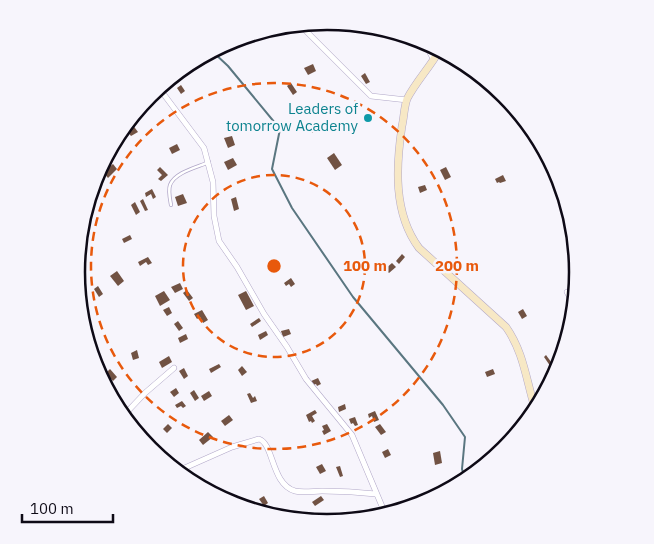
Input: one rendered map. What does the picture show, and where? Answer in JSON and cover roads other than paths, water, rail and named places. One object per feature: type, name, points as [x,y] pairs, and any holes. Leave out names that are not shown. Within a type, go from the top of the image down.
[{"type":"street","points":[[306,31],[371,96],[407,100]]},
{"type":"street","points":[[430,53],[434,60]]},
{"type":"street","points":[[436,56],[407,100],[398,154],[398,177],[403,216],[410,236],[419,248],[506,328],[515,340],[521,353],[533,399]]},
{"type":"street","points":[[163,94],[204,148],[213,182],[214,216],[219,241],[306,379],[352,435],[382,507]]},
{"type":"street","points":[[129,410],[174,368]]},
{"type":"street","points":[[185,468],[225,450],[259,439],[266,444],[277,473],[287,486],[295,490],[376,494]]},
{"type":"lane","points":[[171,205],[170,187],[172,182],[181,174],[209,162]]},
{"type":"waterway","points":[[218,56],[228,66],[280,129],[272,169],[292,208],[353,297],[443,405],[465,437],[463,472]]},
{"type":"place","name":"Leaders of tomorrow Academy","points":[[368,118]]}]
